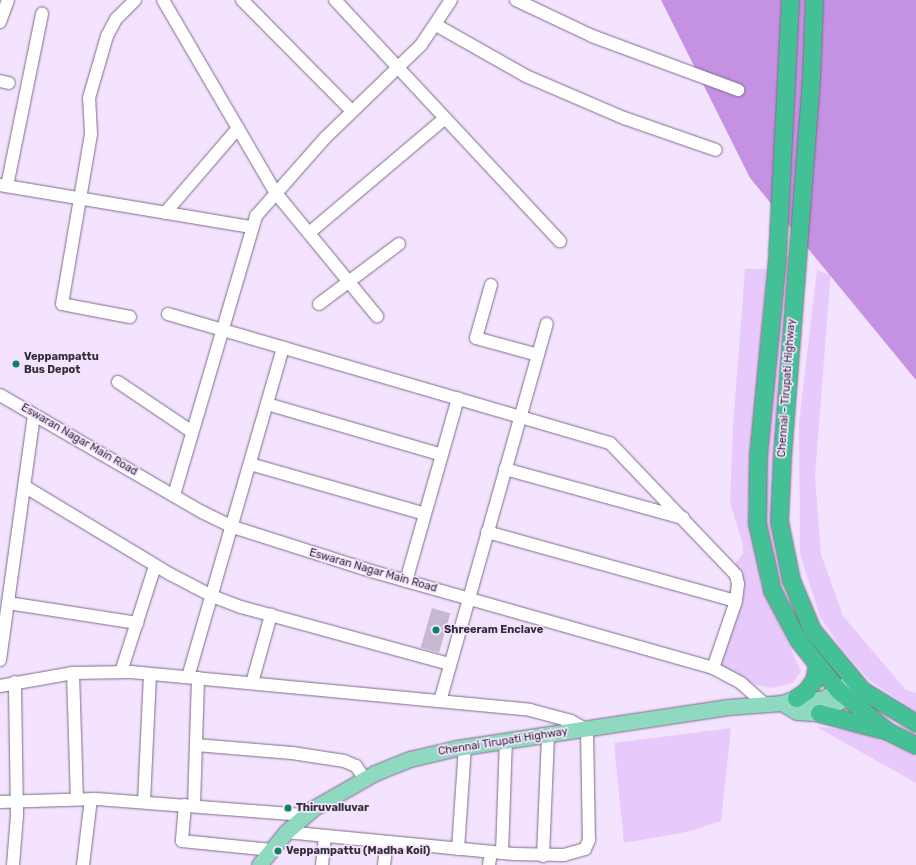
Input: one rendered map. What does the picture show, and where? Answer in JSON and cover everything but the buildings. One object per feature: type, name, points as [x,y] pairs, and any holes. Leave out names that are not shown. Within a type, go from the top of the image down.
[{"type":"highway","name":"Chennai - Tirupati Highway","points":[[790,0],[788,76],[777,258],[758,456],[757,523],[772,590],[798,640],[817,664],[850,690],[916,722]]},
{"type":"highway","name":"Chennai - Tirupati Highway","points":[[814,0],[811,78],[782,457],[779,521],[791,580],[812,630],[850,690],[887,732]]},
{"type":"highway","points":[[789,701],[806,692],[814,680],[817,664]]},
{"type":"highway","points":[[818,713],[887,732],[916,745]]},
{"type":"main road","name":"Chennai Tirupati Highway","points":[[259,865],[286,832],[304,815],[364,778],[410,759],[465,746],[587,730],[763,703],[812,700],[850,690]]},
{"type":"main road","points":[[789,701],[797,712],[818,713],[850,690]]},
{"type":"street","points":[[0,22],[8,0]]},
{"type":"street","points":[[130,317],[62,304],[82,199],[92,125],[89,98],[107,36],[116,19],[135,0]]},
{"type":"street","points":[[163,0],[276,192],[377,316]]},
{"type":"street","points":[[242,0],[352,111]]},
{"type":"street","points":[[174,496],[221,330],[256,216],[276,192],[352,111],[398,68],[436,25],[451,0]]},
{"type":"street","points":[[516,0],[592,36],[738,90]]},
{"type":"street","points":[[337,1],[560,241]]},
{"type":"street","points":[[42,14],[3,185],[252,227]]},
{"type":"street","points":[[436,25],[475,49],[533,79],[624,118],[716,150]]},
{"type":"street","points":[[309,233],[445,118]]},
{"type":"street","points":[[164,213],[238,128]]},
{"type":"street","points":[[319,304],[399,244]]},
{"type":"street","points":[[491,285],[476,338],[538,354]]},
{"type":"street","points":[[168,314],[604,440],[618,450],[736,575],[738,584],[736,601],[713,668]]},
{"type":"street","points":[[440,701],[547,324]]},
{"type":"street","points":[[272,850],[182,841],[189,806],[196,745],[193,678],[212,596],[233,527],[283,347]]},
{"type":"street","points":[[118,382],[192,432]]},
{"type":"street","name":"Eswaran Nagar Main Road","points":[[0,395],[174,496],[233,527],[287,546],[406,581],[713,668],[741,683],[763,703]]},
{"type":"street","points":[[406,581],[458,398]]},
{"type":"street","points":[[267,404],[442,455]]},
{"type":"street","points":[[0,660],[34,415]]},
{"type":"street","points":[[250,464],[425,514]]},
{"type":"street","points":[[505,469],[684,519]]},
{"type":"street","points":[[24,486],[155,566],[212,596],[271,615],[450,664]]},
{"type":"street","points":[[487,532],[736,601]]},
{"type":"street","points":[[121,672],[155,566]]},
{"type":"street","points":[[8,602],[137,622]]},
{"type":"street","points":[[252,683],[271,615]]},
{"type":"street","points":[[0,686],[14,682],[72,673],[121,672],[150,674],[530,710],[570,721],[587,730],[589,840],[585,849],[570,859],[286,832]]},
{"type":"street","points":[[72,673],[77,799]]},
{"type":"street","points":[[144,802],[150,674]]},
{"type":"street","points":[[13,865],[17,802],[14,682]]},
{"type":"street","points":[[543,856],[548,735]]},
{"type":"street","points":[[489,865],[496,853],[506,741]]},
{"type":"street","points":[[196,745],[277,752],[344,761],[356,766],[364,778]]},
{"type":"street","points":[[458,849],[465,746]]},
{"type":"street","points":[[83,865],[91,799]]},
{"type":"street","points":[[0,802],[91,799],[304,815]]},
{"type":"street","points":[[322,865],[325,836]]},
{"type":"street","points":[[384,865],[387,842]]},
{"type":"shaded area","points":[[661,0],[916,0],[916,380],[750,178]]},
{"type":"shaded area","points":[[833,243],[815,477],[821,554],[843,616],[905,689],[916,693],[916,711],[869,680],[843,650],[820,617],[800,554],[799,422],[817,270],[830,275]]},
{"type":"shaded area","points":[[784,256],[791,257],[774,452],[771,519],[785,594],[778,577],[765,520],[765,451]]},
{"type":"shaded area","points":[[745,269],[766,269],[748,506],[761,585],[801,671],[793,683],[771,688],[756,685],[719,666],[743,580],[735,564],[743,553],[742,541],[730,503],[733,427]]},
{"type":"shaded area","points":[[815,726],[863,733],[916,756],[916,783]]},
{"type":"shaded area","points":[[731,728],[721,821],[687,832],[624,843],[614,743]]},
{"type":"place","name":"Veppampattu Bus Depot","points":[[16,364]]},
{"type":"place","name":"Shreeram Enclave","points":[[436,630]]},
{"type":"place","name":"Thiruvalluvar","points":[[288,808]]},
{"type":"place","name":"Veppampattu (Madha Koil)","points":[[278,851]]}]
